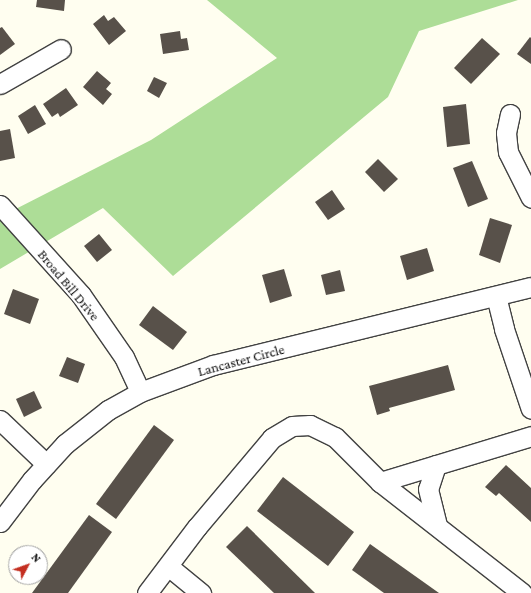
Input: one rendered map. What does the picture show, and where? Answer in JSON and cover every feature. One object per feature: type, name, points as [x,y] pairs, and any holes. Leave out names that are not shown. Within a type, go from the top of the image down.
[{"type":"street","points":[[0,84],[61,49]]},
{"type":"street","points":[[510,114],[506,133],[508,152],[531,198]]},
{"type":"street","name":"Broad Bill Drive","points":[[0,205],[81,295],[124,357],[140,392]]},
{"type":"street","name":"Lancaster Circle","points":[[0,522],[46,464],[84,427],[140,392],[213,365],[531,287]]},
{"type":"street","points":[[496,296],[504,329],[531,409]]},
{"type":"street","points":[[0,420],[46,464]]},
{"type":"street","points":[[147,593],[272,438],[292,426],[310,425],[335,437],[380,482],[437,524],[522,593]]},
{"type":"street","points":[[380,482],[531,436]]},
{"type":"street","points":[[436,465],[428,489],[437,524]]},
{"type":"street","points":[[168,566],[201,593]]},
{"type":"green space","points":[[207,0],[518,0],[419,31],[388,97],[173,276],[103,208],[0,269],[0,217],[151,140],[277,58]]},
{"type":"building","points":[[37,0],[65,0],[64,11],[36,7]]},
{"type":"building","points":[[104,15],[108,21],[114,17],[126,31],[109,45],[93,24]]},
{"type":"building","points":[[2,27],[15,44],[0,55],[0,28]]},
{"type":"building","points":[[180,31],[181,39],[187,38],[189,50],[163,54],[160,34]]},
{"type":"building","points":[[530,37],[531,38],[531,64],[517,54]]},
{"type":"building","points":[[482,38],[500,54],[471,84],[454,68]]},
{"type":"building","points":[[97,71],[111,83],[106,89],[112,94],[103,105],[83,87]]},
{"type":"building","points":[[154,77],[167,83],[159,98],[147,91]]},
{"type":"building","points":[[66,88],[78,105],[60,117],[58,113],[52,117],[43,104]]},
{"type":"building","points":[[466,104],[470,144],[447,147],[443,107]]},
{"type":"building","points":[[35,105],[46,124],[28,134],[18,116]]},
{"type":"building","points":[[10,129],[15,158],[0,161],[0,131]]},
{"type":"building","points":[[378,159],[398,179],[384,192],[365,172]]},
{"type":"building","points":[[472,161],[488,199],[468,207],[453,168]]},
{"type":"building","points":[[332,190],[345,209],[328,220],[315,202]]},
{"type":"building","points":[[490,218],[512,225],[500,263],[479,255]]},
{"type":"building","points":[[99,234],[112,250],[97,262],[84,246]]},
{"type":"building","points":[[427,248],[434,271],[407,280],[400,256]]},
{"type":"building","points":[[284,269],[292,296],[270,303],[262,275]]},
{"type":"building","points":[[340,270],[345,291],[326,295],[321,275]]},
{"type":"building","points":[[13,289],[39,299],[30,324],[4,314]]},
{"type":"building","points":[[153,306],[187,332],[173,350],[139,325]]},
{"type":"building","points":[[67,357],[85,364],[78,383],[59,376]]},
{"type":"building","points":[[448,365],[455,390],[389,408],[390,411],[377,415],[369,386]]},
{"type":"building","points":[[34,391],[42,408],[24,417],[16,399]]},
{"type":"building","points":[[154,425],[174,440],[116,519],[96,504]]},
{"type":"building","points":[[506,465],[531,488],[531,522],[499,493],[496,496],[485,487]]},
{"type":"building","points":[[283,477],[354,532],[328,566],[257,511]]},
{"type":"building","points":[[89,515],[112,532],[68,593],[32,593],[38,585],[48,585],[48,571]]},
{"type":"building","points":[[247,526],[315,593],[274,593],[226,547]]},
{"type":"building","points":[[370,544],[439,593],[384,593],[352,570]]}]
